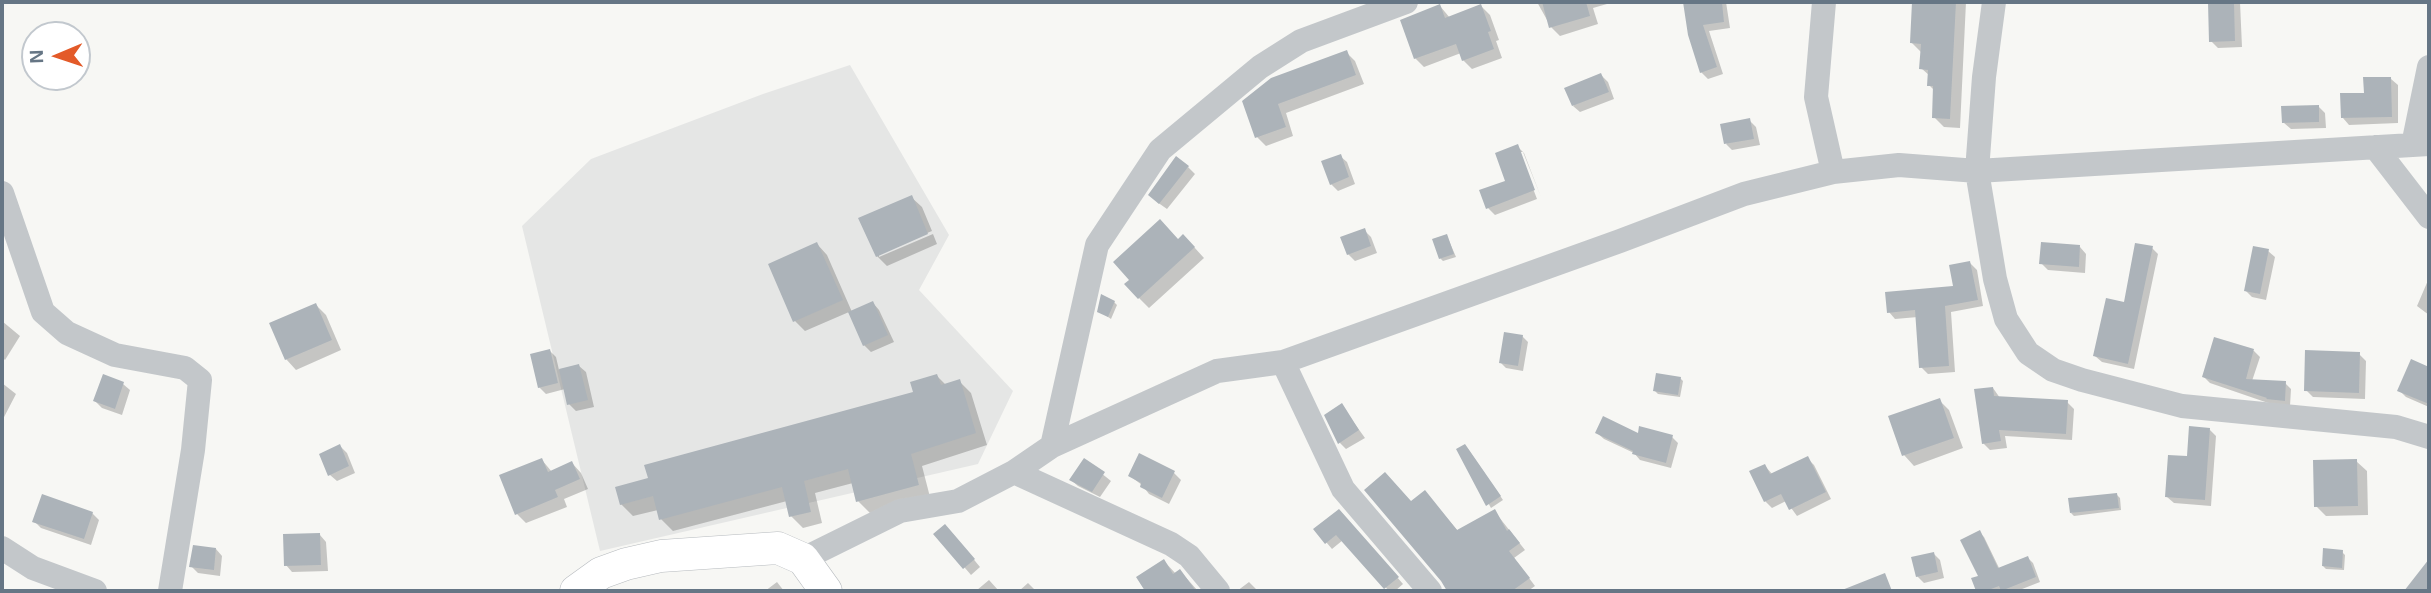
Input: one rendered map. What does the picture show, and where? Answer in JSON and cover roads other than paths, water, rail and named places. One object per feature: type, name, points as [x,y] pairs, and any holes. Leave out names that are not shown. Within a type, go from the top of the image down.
[{"type":"main road","points":[[576,591],[601,573],[661,556],[778,548],[803,559],[827,591]]},
{"type":"street","points":[[1052,446],[1097,245],[1160,150],[1261,67],[1301,41],[1406,2]]},
{"type":"street","points":[[1824,2],[1816,97],[1833,172]]},
{"type":"street","points":[[1994,2],[1984,77],[1977,171],[1995,279],[2006,319],[2028,353],[2053,370],[2082,380],[2182,406],[2396,427],[2429,437]]},
{"type":"street","points":[[803,559],[900,510],[958,501],[1014,472],[1052,446],[1217,371],[1283,362],[1744,194],[1833,172],[1899,165],[1977,171],[2421,145],[2429,67]]},
{"type":"street","points":[[2375,147],[2429,217]]},
{"type":"street","points":[[2,193],[43,312],[66,333],[115,355],[185,368],[200,380],[193,450],[170,591]]},
{"type":"street","points":[[1283,362],[1343,489],[1430,591]]},
{"type":"street","points":[[1014,472],[1171,544],[1189,555],[1218,591]]},
{"type":"street","points":[[2,548],[33,568],[95,591]]}]
